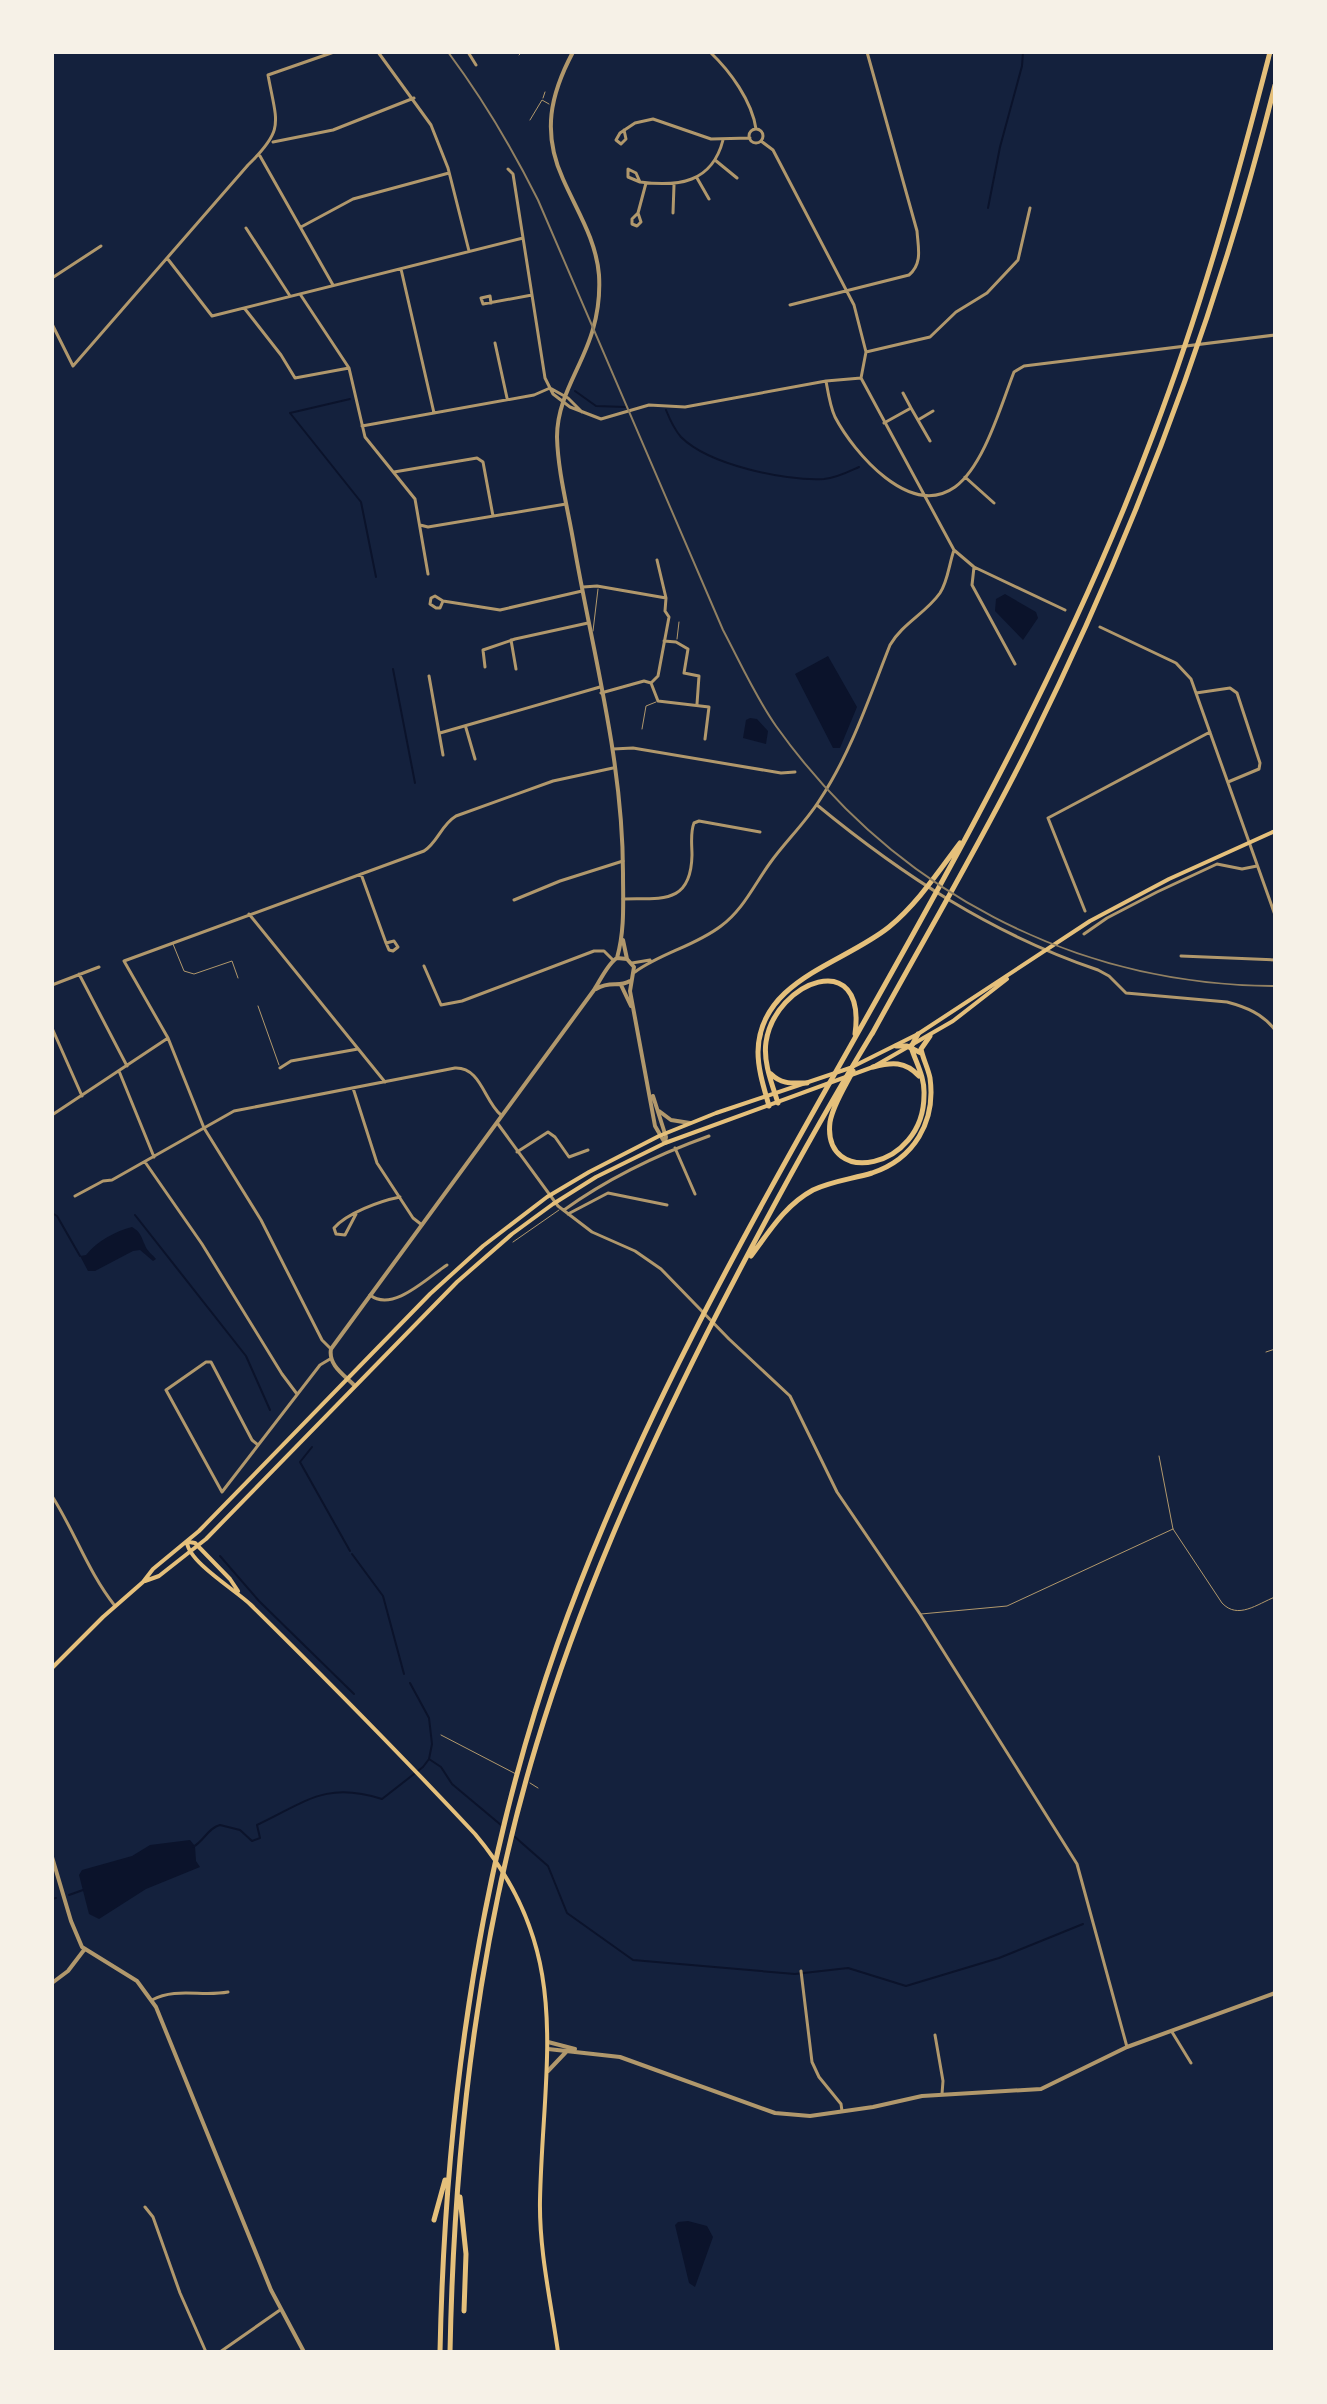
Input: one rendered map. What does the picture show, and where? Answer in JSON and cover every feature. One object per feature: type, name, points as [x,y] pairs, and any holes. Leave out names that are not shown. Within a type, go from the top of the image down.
[{"type":"highway","points":[[769,1106],[759,1062],[759,1041],[765,1019],[775,1002],[801,980],[873,938],[917,900],[956,851],[973,826],[1085,599],[1151,439],[1184,345],[1230,204],[1270,52]]},
{"type":"highway","points":[[450,2352],[458,2180],[473,2050],[492,1930],[535,1749],[570,1641],[617,1523],[662,1423],[738,1273],[970,860],[1032,742],[1086,629],[1199,343],[1242,207],[1275,85]]},
{"type":"highway","points":[[440,2352],[449,2164],[463,2042],[481,1927],[524,1748],[559,1638],[630,1466],[728,1268],[930,905],[956,851]]},
{"type":"highway","points":[[778,1103],[768,1070],[766,1042],[775,1017],[788,1000],[810,985],[835,982],[854,998],[858,1014],[855,1039]]},
{"type":"highway","points":[[873,1032],[832,1115],[831,1137],[843,1156],[852,1161],[872,1163],[884,1160],[903,1147],[922,1115],[923,1081],[911,1047],[918,1034]]},
{"type":"highway","points":[[738,1273],[783,1213],[796,1201],[832,1183],[885,1168],[910,1150],[923,1131],[931,1108],[929,1077],[922,1054],[922,1045],[930,1036]]},
{"type":"highway","points":[[896,1046],[911,1047],[922,1054]]},
{"type":"highway","points":[[873,1067],[903,1064],[913,1069],[923,1081]]},
{"type":"highway","points":[[768,1070],[779,1081],[807,1083]]},
{"type":"highway","points":[[434,2220],[449,2164]]},
{"type":"highway","points":[[458,2180],[466,2254],[464,2311]]},
{"type":"main road","points":[[52,1668],[153,1569],[187,1542],[430,1294],[472,1255],[547,1197],[662,1135],[818,1079],[896,1046],[1069,934],[1169,879],[1275,831]]},
{"type":"main road","points":[[143,1582],[159,1576],[198,1546],[469,1270],[542,1212],[561,1208],[596,1177],[665,1143],[873,1067],[930,1036],[977,1004],[1024,964]]},
{"type":"main road","points":[[187,1542],[198,1546],[240,1594]]},
{"type":"main road","points":[[187,1542],[189,1552],[240,1594],[420,1776],[487,1849],[519,1902],[532,1931],[542,1966],[547,2003],[548,2071],[540,2220],[558,2352]]},
{"type":"street","points":[[52,324],[73,366],[272,142],[277,126],[268,75],[334,52]]},
{"type":"street","points":[[378,52],[431,125],[449,173],[469,251]]},
{"type":"street","points":[[468,52],[476,65]]},
{"type":"street","points":[[710,52],[730,73],[753,115],[756,129],[763,133],[761,141]]},
{"type":"street","points":[[790,305],[909,275],[916,269],[919,260],[917,231],[867,52]]},
{"type":"street","points":[[570,53],[551,104],[550,131],[557,165],[591,237],[599,273],[599,294],[593,330],[563,399],[557,439],[587,622],[616,767],[623,861],[622,934],[627,959]]},
{"type":"street","points":[[272,142],[333,130],[414,98]]},
{"type":"street","points":[[624,130],[635,123],[653,119],[711,139],[750,138],[753,142],[761,141],[773,150],[848,290],[866,352],[861,378],[954,550],[974,567],[1065,610]]},
{"type":"street","points":[[750,138],[751,132],[756,129]]},
{"type":"street","points":[[640,182],[674,185],[696,177],[715,159],[723,140]]},
{"type":"street","points":[[259,154],[333,285]]},
{"type":"street","points":[[715,159],[737,178]]},
{"type":"street","points":[[508,169],[513,174],[545,378],[550,388],[583,412],[605,418],[649,405],[685,407],[826,381],[861,378]]},
{"type":"street","points":[[301,227],[353,199],[449,173]]},
{"type":"street","points":[[696,177],[709,199]]},
{"type":"street","points":[[638,213],[646,183]]},
{"type":"street","points":[[673,213],[674,185]]},
{"type":"street","points":[[866,352],[930,337],[956,312],[987,293],[1018,260],[1030,208]]},
{"type":"street","points":[[246,228],[290,296]]},
{"type":"street","points":[[167,258],[212,316],[523,238]]},
{"type":"street","points":[[52,278],[101,246]]},
{"type":"street","points":[[401,269],[434,413]]},
{"type":"street","points":[[300,294],[349,368],[365,437],[415,499],[428,574]]},
{"type":"street","points":[[491,303],[533,295]]},
{"type":"street","points":[[244,308],[295,378],[349,368]]},
{"type":"street","points":[[826,381],[834,416],[866,461],[882,476],[916,495],[925,496],[951,489],[965,477],[977,460],[1014,372],[1024,366],[1275,335]]},
{"type":"street","points":[[495,343],[508,399]]},
{"type":"street","points":[[361,426],[539,393],[550,388]]},
{"type":"street","points":[[903,393],[930,441]]},
{"type":"street","points":[[884,423],[911,408]]},
{"type":"street","points":[[918,420],[933,411]]},
{"type":"street","points":[[394,472],[477,458],[483,462],[493,516]]},
{"type":"street","points":[[965,477],[994,503]]},
{"type":"street","points":[[420,525],[428,527],[567,504]]},
{"type":"street","points":[[632,963],[653,959],[702,938],[734,915],[817,805],[853,738],[890,645],[900,631],[939,594],[945,584],[954,550]]},
{"type":"street","points":[[651,683],[658,676],[669,617],[665,611],[666,598],[657,560]]},
{"type":"street","points":[[974,567],[972,585],[1015,664]]},
{"type":"street","points":[[443,601],[496,610],[589,586],[666,598]]},
{"type":"street","points":[[485,667],[482,651],[511,640],[587,622]]},
{"type":"street","points":[[1100,627],[1176,663],[1191,679],[1275,915]]},
{"type":"street","points":[[511,640],[516,669]]},
{"type":"street","points":[[664,641],[676,642],[688,649],[684,673],[699,676],[696,705]]},
{"type":"street","points":[[429,676],[443,755]]},
{"type":"street","points":[[440,733],[601,690],[644,681],[651,683]]},
{"type":"street","points":[[651,683],[658,701],[709,707],[705,739]]},
{"type":"street","points":[[1196,693],[1230,688],[1237,693],[1260,763],[1259,769],[1228,782]]},
{"type":"street","points":[[466,727],[475,759]]},
{"type":"street","points":[[1085,911],[1048,818],[1210,732]]},
{"type":"street","points":[[613,749],[633,748],[781,773],[795,772]]},
{"type":"street","points":[[331,1349],[322,1340],[261,1220],[204,1128],[168,1038],[124,961],[424,851],[456,816],[561,778],[616,767]]},
{"type":"street","points":[[817,805],[876,854],[951,902],[1016,938],[1098,970],[1126,993],[1227,1002],[1266,1019],[1275,1030]]},
{"type":"street","points":[[623,899],[668,897],[685,886],[692,871],[694,823],[699,821],[760,832]]},
{"type":"street","points":[[514,900],[623,861]]},
{"type":"street","points":[[1084,934],[1157,892],[1217,864],[1242,869],[1257,866]]},
{"type":"street","points":[[361,874],[386,943]]},
{"type":"street","points":[[249,914],[385,1082]]},
{"type":"street","points":[[354,1385],[330,1359],[331,1349],[594,990],[615,959],[622,934]]},
{"type":"street","points":[[424,966],[441,1005],[462,1001],[594,951],[604,951],[615,959],[627,959],[635,972]]},
{"type":"street","points":[[1181,956],[1275,960]]},
{"type":"street","points":[[653,959],[635,972],[630,981],[650,1089],[665,1143]]},
{"type":"street","points":[[52,985],[99,967]]},
{"type":"street","points":[[607,971],[613,982]]},
{"type":"street","points":[[79,974],[127,1066]]},
{"type":"street","points":[[594,990],[613,982],[620,984],[630,981]]},
{"type":"street","points":[[620,984],[634,1012]]},
{"type":"street","points":[[52,1028],[82,1096]]},
{"type":"street","points":[[52,1115],[168,1038]]},
{"type":"street","points":[[280,1068],[291,1061],[359,1048]]},
{"type":"street","points":[[75,1196],[145,1162],[234,1111],[385,1082],[463,1068],[476,1077],[495,1111],[502,1116]]},
{"type":"street","points":[[119,1071],[154,1157]]},
{"type":"street","points":[[353,1088],[377,1163],[413,1218],[424,1223]]},
{"type":"street","points":[[650,1089],[659,1110],[662,1135]]},
{"type":"street","points":[[659,1110],[671,1120],[690,1123]]},
{"type":"street","points":[[497,1122],[543,1189],[561,1208],[592,1232],[650,1260],[790,1396],[837,1492],[920,1614],[1077,1864],[1127,2047]]},
{"type":"street","points":[[517,1152],[546,1132],[552,1133],[569,1157],[588,1150]]},
{"type":"street","points":[[561,1208],[675,1148],[709,1136]]},
{"type":"street","points":[[675,1148],[695,1194]]},
{"type":"street","points":[[145,1162],[202,1244],[297,1394]]},
{"type":"street","points":[[561,1208],[608,1193],[667,1205]]},
{"type":"street","points":[[356,1214],[345,1235],[336,1234],[335,1225],[356,1214],[400,1197]]},
{"type":"street","points":[[370,1295],[379,1301],[393,1299],[426,1282],[447,1265]]},
{"type":"street","points":[[258,1445],[252,1440],[211,1362],[206,1362],[167,1389],[222,1492],[320,1365],[330,1359]]},
{"type":"street","points":[[52,1496],[77,1545],[115,1606]]},
{"type":"street","points":[[52,1857],[71,1921],[84,1950],[132,1977],[152,2000],[168,2032],[280,2310],[304,2352]]},
{"type":"street","points":[[52,1983],[68,1971],[84,1950]]},
{"type":"street","points":[[801,1971],[812,2062],[822,2081],[841,2104],[842,2111]]},
{"type":"street","points":[[152,2000],[177,1992],[211,1995],[228,1992]]},
{"type":"street","points":[[548,2049],[635,2062],[785,2115],[810,2116],[922,2096],[1032,2091],[1049,2086],[1127,2047],[1275,1993]]},
{"type":"street","points":[[1171,2030],[1191,2063]]},
{"type":"street","points":[[935,2035],[943,2081],[942,2095]]},
{"type":"street","points":[[548,2042],[581,2052]]},
{"type":"street","points":[[548,2071],[568,2051]]},
{"type":"street","points":[[145,2207],[153,2217],[180,2293],[206,2352]]},
{"type":"street","points":[[220,2352],[280,2310]]},
{"type":"lane","points":[[519,55],[522,52]]},
{"type":"lane","points":[[530,120],[545,92]]},
{"type":"lane","points":[[542,100],[551,104]]},
{"type":"lane","points":[[589,586],[590,592]]},
{"type":"lane","points":[[590,635],[594,629],[599,594],[597,586]]},
{"type":"lane","points":[[587,622],[595,619]]},
{"type":"lane","points":[[676,642],[679,622]]},
{"type":"lane","points":[[642,729],[646,706],[658,701]]},
{"type":"lane","points":[[172,942],[184,971],[194,974],[232,961],[238,978]]},
{"type":"lane","points":[[258,1006],[280,1068]]},
{"type":"lane","points":[[513,1242],[561,1208]]},
{"type":"lane","points":[[1266,1352],[1275,1349]]},
{"type":"lane","points":[[1159,1456],[1173,1529],[1229,1610],[1243,1611],[1275,1597]]},
{"type":"lane","points":[[920,1614],[1007,1606],[1173,1529]]},
{"type":"lane","points":[[441,1735],[482,1754],[538,1788]]},
{"type":"water","points":[[1005,594],[1036,612],[1038,618],[1023,640],[995,611],[996,599]]},
{"type":"water","points":[[828,656],[857,707],[840,748],[833,748],[795,674]]},
{"type":"water","points":[[757,719],[768,731],[766,744],[743,738],[746,720]]},
{"type":"water","points":[[132,1227],[156,1259],[153,1261],[140,1250],[133,1251],[95,1271],[88,1271],[80,1256],[86,1255],[107,1237]]},
{"type":"water","points":[[190,1840],[195,1846],[196,1861],[200,1867],[146,1889],[99,1919],[89,1914],[79,1875],[82,1870],[132,1856],[150,1845]]},
{"type":"water","points":[[688,2221],[707,2226],[713,2237],[695,2287],[689,2283],[675,2225]]},
{"type":"waterway","points":[[988,208],[1023,52]]},
{"type":"waterway","points":[[575,391],[596,406],[625,407]]},
{"type":"waterway","points":[[350,399],[290,413],[361,502],[376,577]]},
{"type":"waterway","points":[[666,410],[681,437],[694,447],[748,469],[789,477],[824,479],[859,467]]},
{"type":"waterway","points":[[393,669],[415,783]]},
{"type":"waterway","points":[[52,1213],[57,1216],[80,1256]]},
{"type":"waterway","points":[[135,1215],[246,1356],[270,1410]]},
{"type":"waterway","points":[[312,1447],[300,1462],[350,1551]]},
{"type":"waterway","points":[[352,1554],[383,1596],[404,1674]]},
{"type":"waterway","points":[[220,1556],[259,1601],[354,1694]]},
{"type":"waterway","points":[[193,1847],[220,1825],[240,1830],[252,1841],[260,1838],[257,1825],[303,1802],[330,1793],[345,1792],[382,1799],[429,1759],[432,1744],[429,1718],[410,1683]]},
{"type":"waterway","points":[[429,1759],[441,1767],[452,1784],[501,1825]]},
{"type":"waterway","points":[[515,1837],[548,1866],[567,1913],[633,1960],[795,1974],[848,1968],[906,1986],[999,1958],[1083,1924]]},
{"type":"waterway","points":[[69,1895],[83,1890]]},
{"type":"waterway","points":[[52,1899],[56,1898]]},
{"type":"railway","points":[[448,52],[496,124],[538,200],[723,630],[754,691],[776,726],[823,784],[875,836],[932,880],[994,917],[1059,947],[1128,968],[1200,981],[1275,986]]}]
